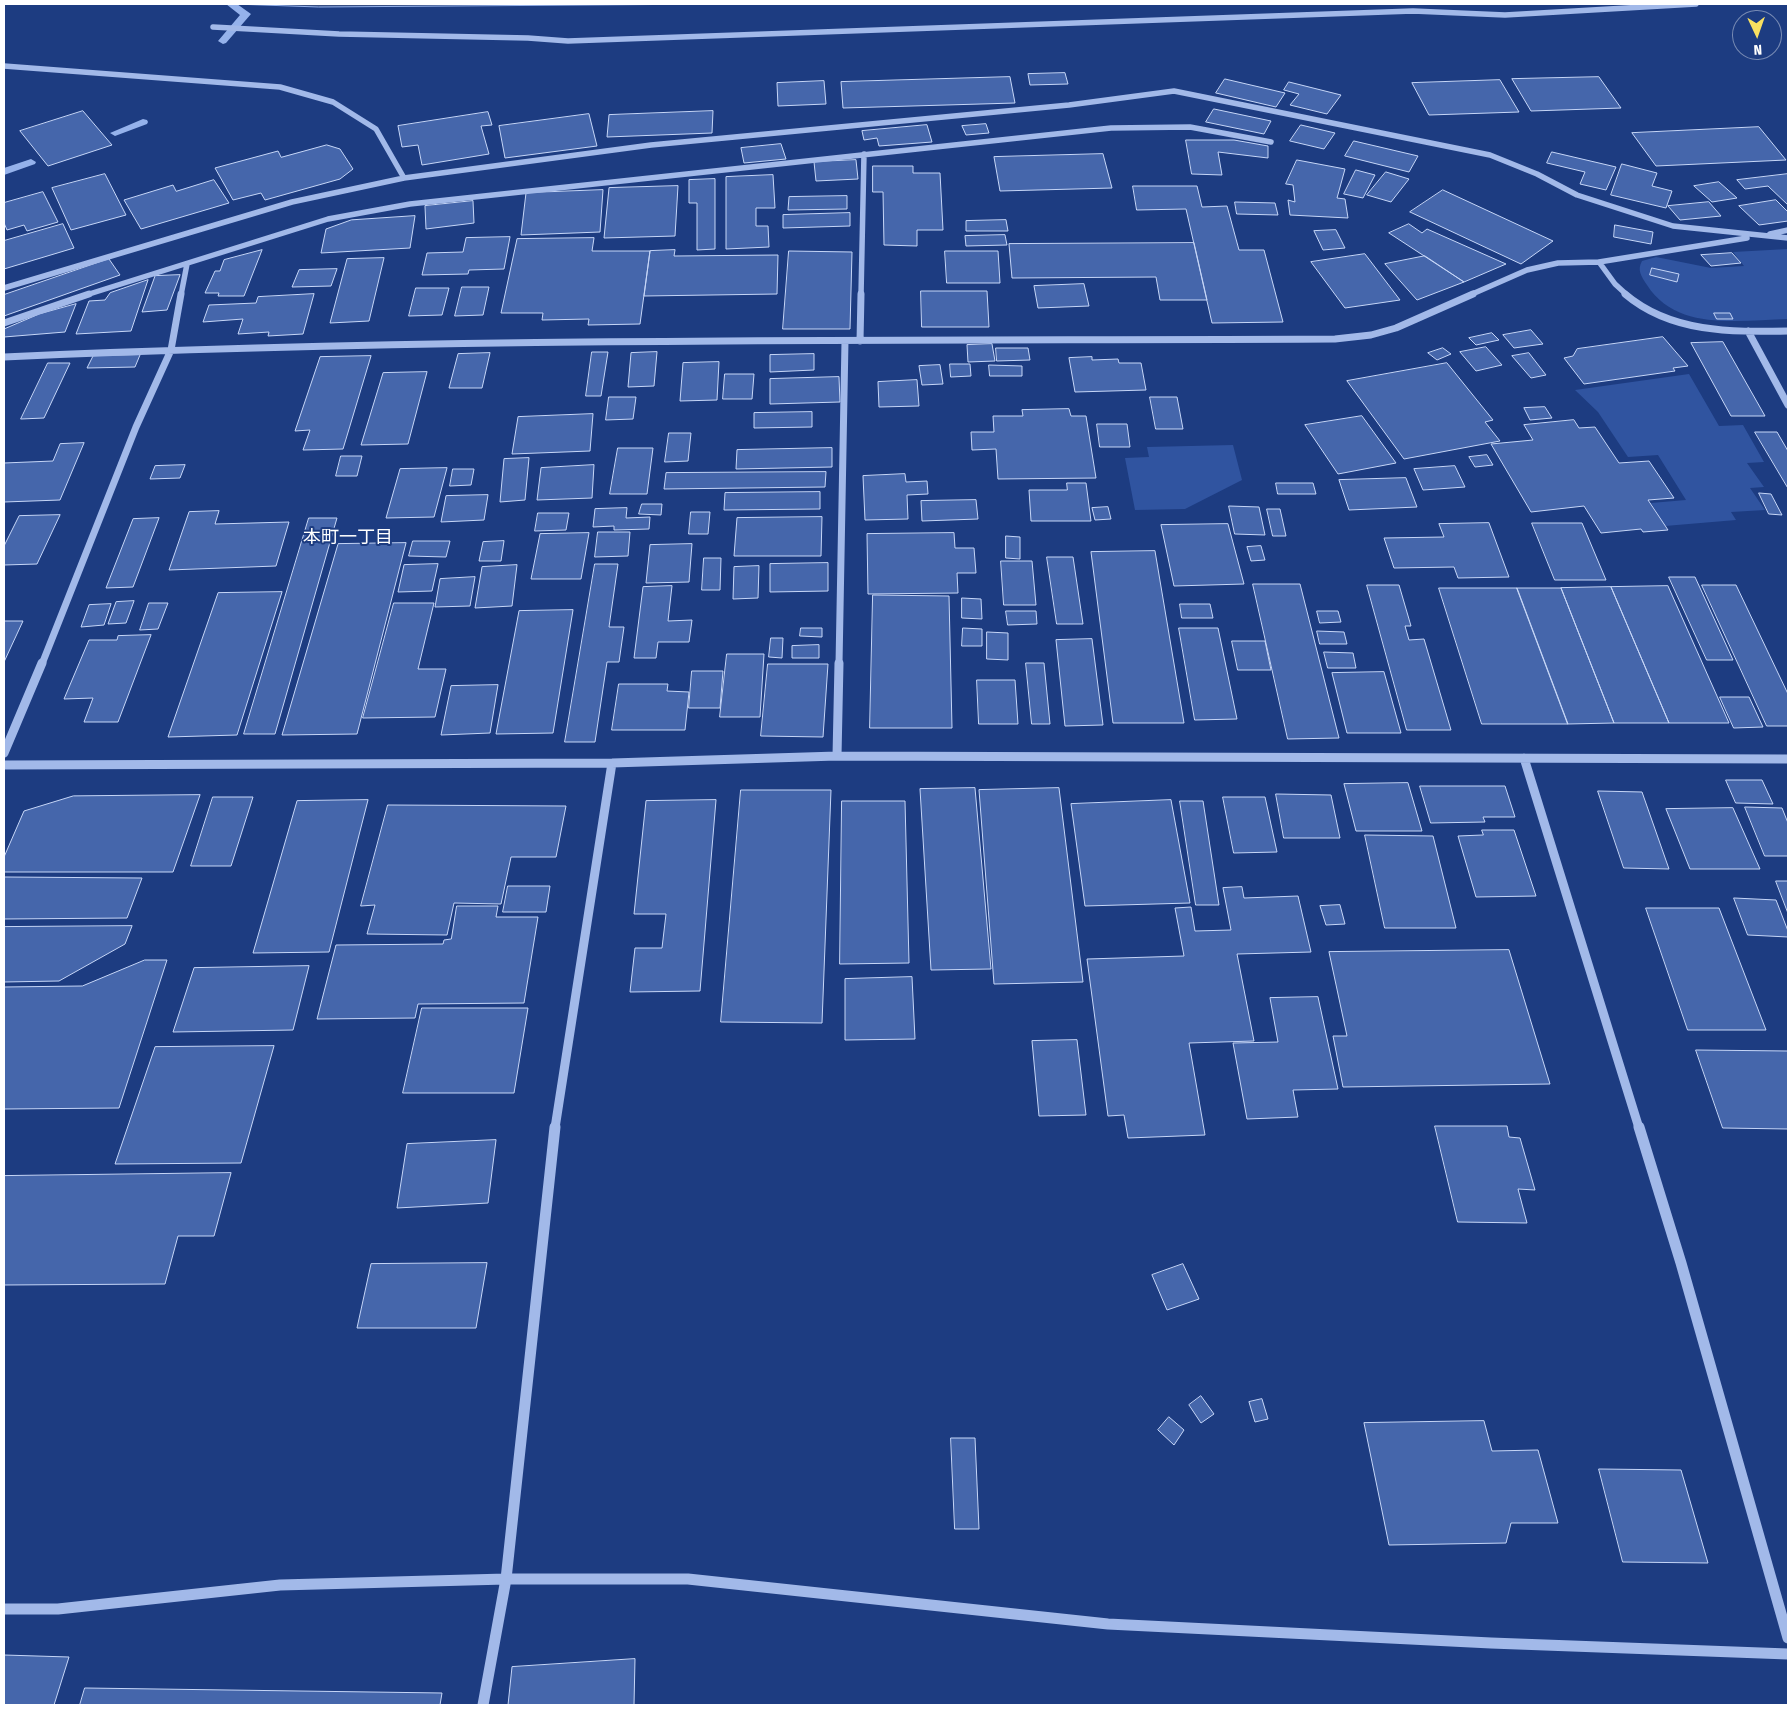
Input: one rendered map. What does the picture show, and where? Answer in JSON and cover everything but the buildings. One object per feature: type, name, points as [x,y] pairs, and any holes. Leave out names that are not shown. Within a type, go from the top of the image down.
[{"type":"street","points":[[213,27],[339,34],[528,38],[568,41],[1413,11],[1505,15],[1696,4]]},
{"type":"street","points":[[4,66],[280,87],[333,102],[376,129],[404,178]]},
{"type":"street","points":[[4,288],[292,202],[404,178],[651,144],[1069,105],[1174,91],[1490,155],[1537,174],[1577,195],[1673,226],[1788,238]]},
{"type":"street","points":[[4,323],[138,277],[187,264],[328,219],[410,204],[1111,128],[1190,127],[1271,142]]},
{"type":"street","points":[[860,341],[864,154]]},
{"type":"street","points":[[4,357],[329,346],[1335,339],[1371,335],[1396,328],[1527,270],[1558,263],[1599,262],[1788,230]]},
{"type":"street","points":[[1599,262],[1621,290],[1646,310],[1676,323],[1706,330],[1788,331]]},
{"type":"street","points":[[4,753],[55,634],[136,427],[170,350],[187,264]]},
{"type":"street","points":[[1748,331],[1788,405]]},
{"type":"street","points":[[836,756],[845,341]]},
{"type":"street","points":[[4,765],[612,763],[836,756],[1788,759]]},
{"type":"street","points":[[1524,758],[1681,1263],[1788,1638]]},
{"type":"street","points":[[483,1705],[506,1579],[558,1104],[612,763]]},
{"type":"street","points":[[4,1609],[58,1609],[280,1585],[506,1579],[688,1579],[1108,1624],[1492,1643],[1788,1654]]},
{"type":"shaded area","points":[[234,4],[720,4],[319,7]]},
{"type":"shaded area","points":[[1788,249],[1788,319],[1730,321],[1692,317],[1675,310],[1660,300],[1641,276],[1640,270],[1642,261],[1656,257],[1711,268],[1744,266],[1733,252]]},
{"type":"shaded area","points":[[1689,374],[1719,426],[1743,425],[1764,462],[1747,463],[1764,487],[1750,488],[1765,510],[1731,512],[1736,520],[1665,526],[1651,503],[1686,500],[1658,455],[1628,457],[1598,412],[1575,390]]},
{"type":"shaded area","points":[[1233,445],[1242,480],[1185,509],[1135,510],[1125,458],[1149,457],[1147,447]]},
{"type":"waterway","points":[[223,41],[246,14],[231,4]]},
{"type":"waterway","points":[[115,133],[143,122]]},
{"type":"waterway","points":[[4,172],[31,162]]},
{"type":"district","name":"本町一丁目","points":[[348,538]]}]
